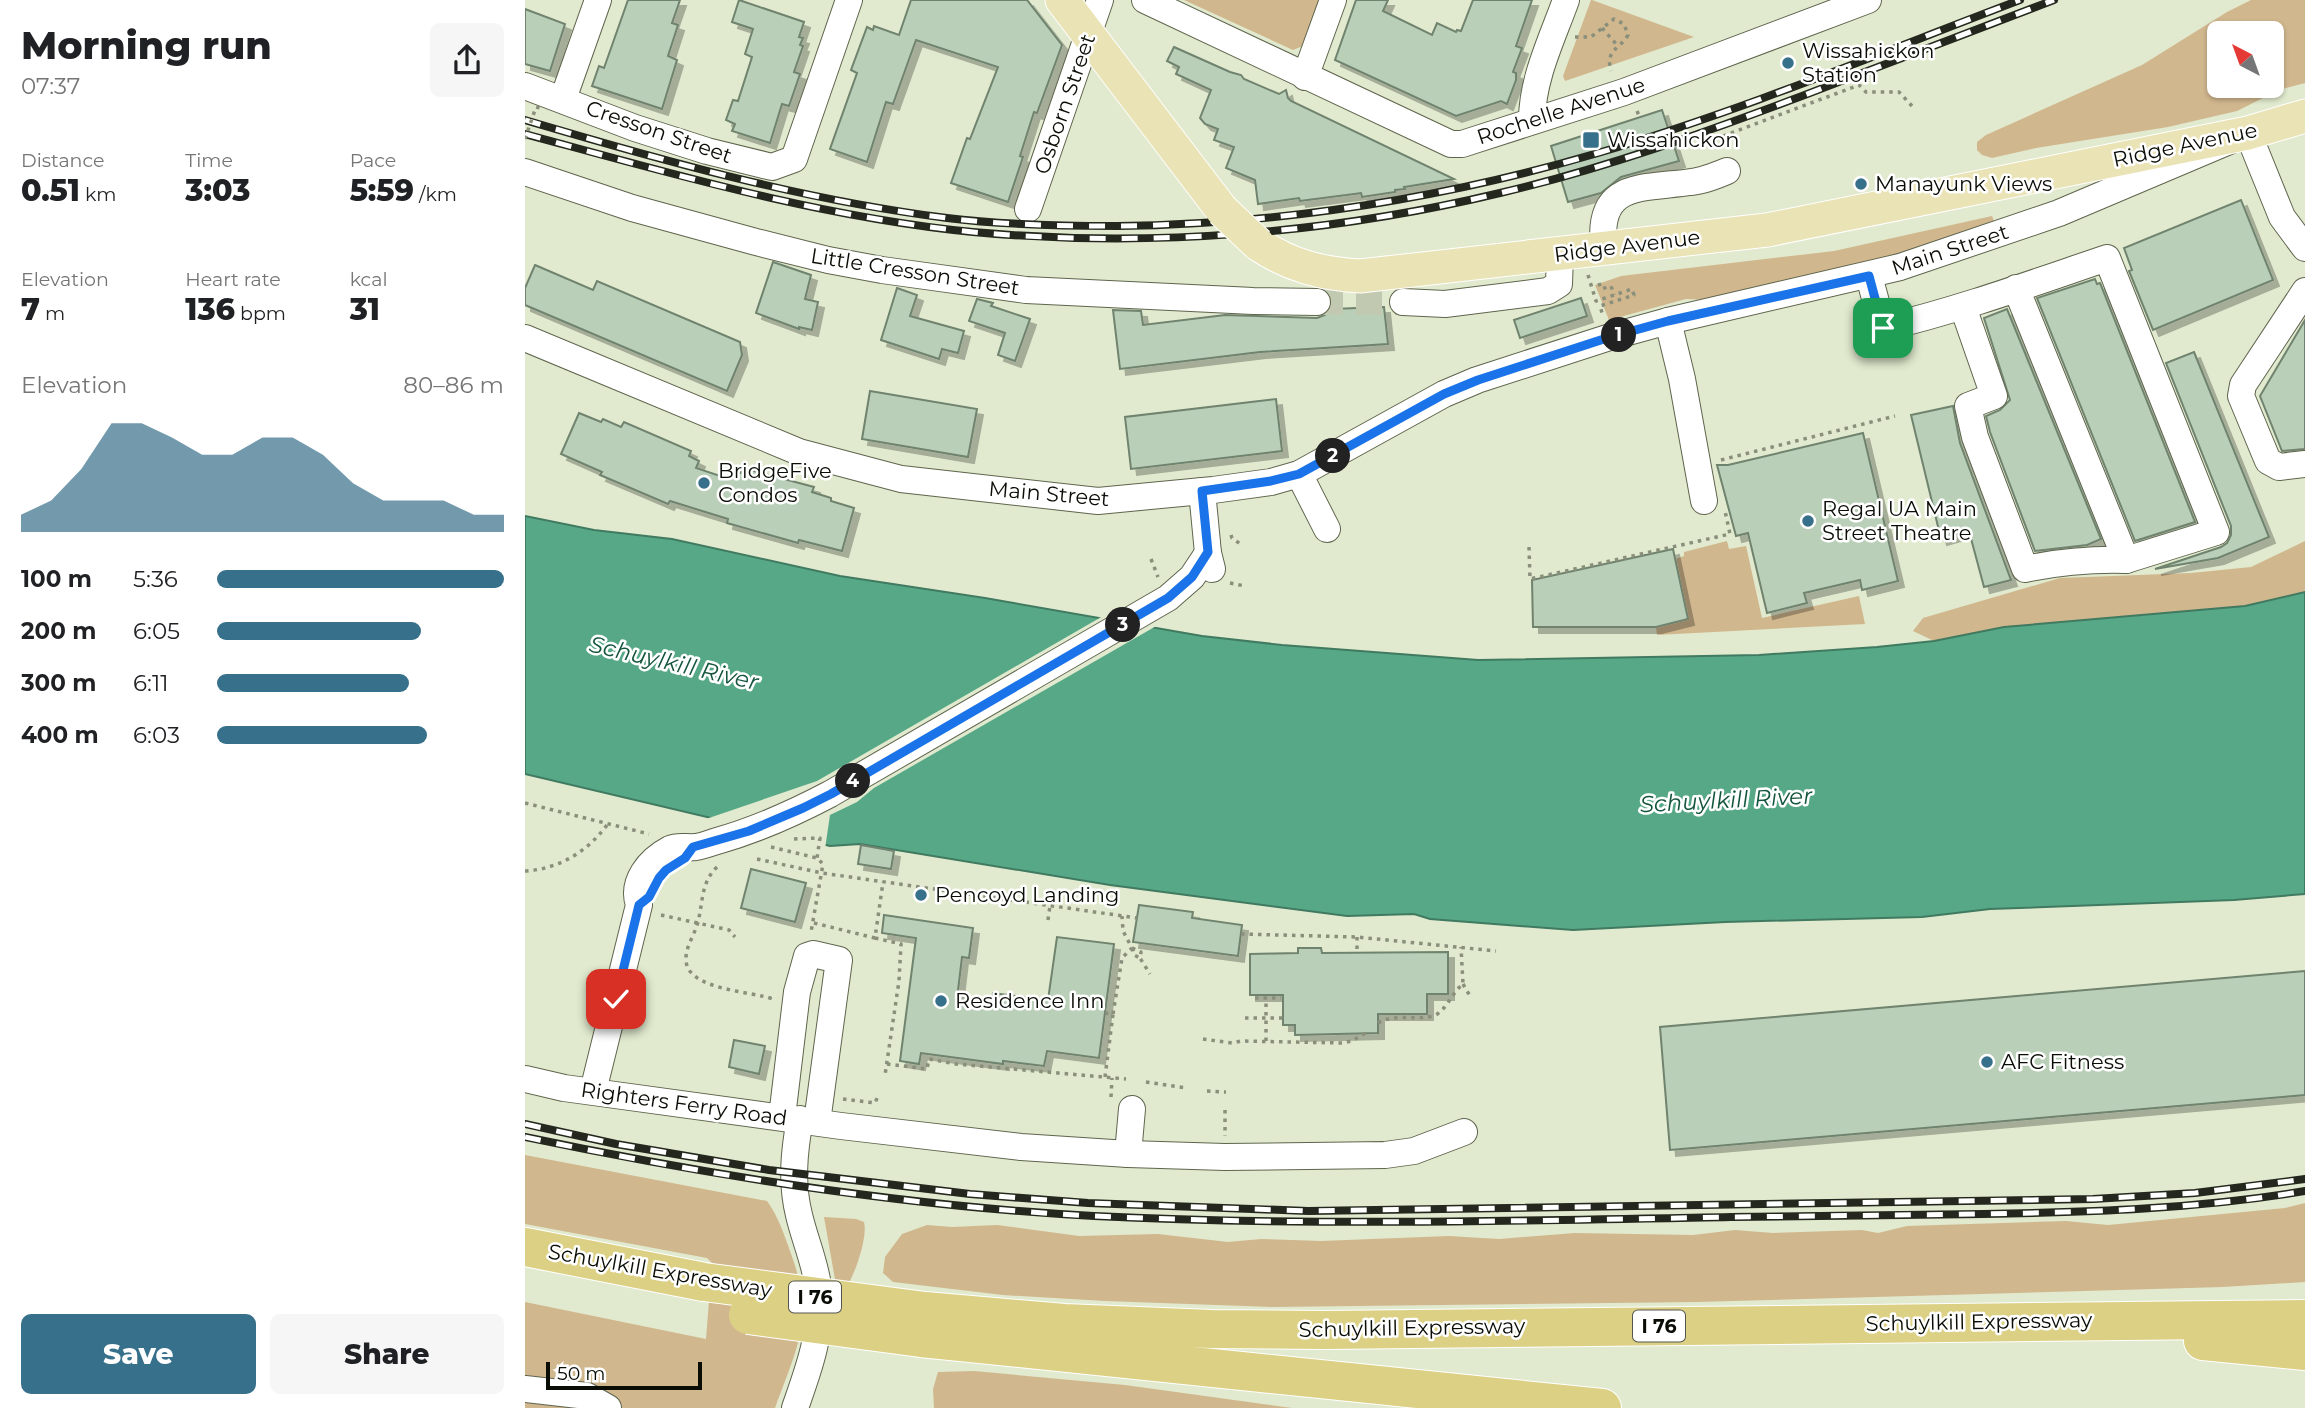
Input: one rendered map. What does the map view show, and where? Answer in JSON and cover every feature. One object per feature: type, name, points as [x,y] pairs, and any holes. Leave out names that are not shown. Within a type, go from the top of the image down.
[{"type":"highway","name":"Schuylkill Expressway","points":[[525,1247],[703,1296]]},
{"type":"highway","name":"Schuylkill Expressway","points":[[525,1275],[1602,1408]]},
{"type":"highway","name":"Schuylkill Expressway","points":[[923,1324],[1064,1323],[1325,1330],[2305,1319]]},
{"type":"highway","points":[[1993,1322],[2305,1351]]},
{"type":"main road","name":"Ridge Avenue","points":[[1062,0],[1222,210],[1258,244],[1271,253],[1307,268],[1360,276],[1767,230],[1832,219],[2248,133],[2305,116]]},
{"type":"street","points":[[552,104],[598,0]]},
{"type":"street","name":"Cresson Street","points":[[525,86],[552,104],[718,154],[772,167],[794,159],[849,0]]},
{"type":"street","name":"Osborn Street","points":[[1028,209],[1100,0]]},
{"type":"street","name":"Rochelle Avenue","points":[[1145,0],[1451,144],[1462,144],[1654,81],[1868,0]]},
{"type":"street","points":[[1305,77],[1333,0]]},
{"type":"street","points":[[1532,120],[1536,83],[1566,0]]},
{"type":"street","points":[[2248,133],[2282,217],[2305,247]]},
{"type":"street","name":"Main Street","points":[[525,338],[799,452],[901,479],[1098,501],[1202,491],[1299,474],[1460,386],[1668,321],[1869,276],[2059,214],[2248,133]]},
{"type":"street","name":"Little Cresson Street","points":[[525,172],[632,208],[828,260],[882,270],[1026,290],[1317,302]]},
{"type":"street","points":[[1604,248],[1603,219],[1607,209],[1621,196],[1634,189],[1693,182],[1727,172]]},
{"type":"street","points":[[1403,302],[1460,302],[1548,291],[1559,284],[1560,254]]},
{"type":"street","points":[[1869,276],[1883,328],[1963,307],[2107,258],[2216,532],[2126,560],[2081,560],[2025,569],[1975,437],[1968,406],[1994,396],[1963,307]]},
{"type":"street","points":[[2016,288],[2126,560]]},
{"type":"street","points":[[2305,291],[2243,386],[2241,396],[2268,461],[2279,467],[2305,464]]},
{"type":"street","points":[[1668,321],[1682,379],[1704,501]]},
{"type":"street","points":[[1299,474],[1327,528]]},
{"type":"street","points":[[593,1091],[639,905],[649,897],[666,870],[685,858],[711,850],[831,794],[1168,598],[1184,598],[1200,588],[1212,570],[1202,491]]},
{"type":"street","points":[[800,1119],[839,960],[813,954],[808,948]]},
{"type":"street","points":[[800,1119],[797,992],[808,948]]},
{"type":"street","name":"Righters Ferry Road","points":[[525,1079],[564,1088],[800,1119],[795,1149],[794,1190],[817,1280],[820,1314],[810,1364],[795,1408]]},
{"type":"street","points":[[1121,1103],[1128,1154]]},
{"type":"street","points":[[800,1119],[1021,1147],[1128,1154],[1267,1157],[1385,1155],[1414,1151],[1464,1132]]},
{"type":"street","points":[[525,1389],[587,1396],[608,1408]]},
{"type":"path","points":[[1572,36],[1585,38],[1614,19],[1624,24],[1628,35],[1608,59],[1611,71]]},
{"type":"path","points":[[1602,29],[1618,46]]},
{"type":"path","points":[[1699,145],[1859,85],[1866,92],[1899,92],[1912,106]]},
{"type":"path","points":[[525,139],[536,107],[552,104]]},
{"type":"path","points":[[1637,111],[1640,118]]},
{"type":"path","points":[[1590,281],[1596,301],[1632,289],[1634,295],[1600,306],[1602,312]]},
{"type":"path","points":[[1599,283],[1601,289],[1611,286],[1614,295]]},
{"type":"path","points":[[1863,426],[1895,416]]},
{"type":"path","points":[[1230,525],[1232,538],[1243,546]]},
{"type":"path","points":[[1529,547],[1530,570]]},
{"type":"path","points":[[525,803],[658,836]]},
{"type":"path","points":[[525,871],[549,868],[578,854],[590,845],[607,825]]},
{"type":"path","points":[[794,839],[820,838],[817,858]]},
{"type":"path","points":[[765,846],[817,858],[823,864],[808,948]]},
{"type":"path","points":[[711,850],[697,924],[686,953],[687,966],[691,974],[712,985],[782,1002]]},
{"type":"path","points":[[757,859],[822,873],[1137,918]]},
{"type":"path","points":[[875,938],[883,882]]},
{"type":"path","points":[[1048,920],[1050,906]]},
{"type":"path","points":[[1122,916],[1122,931],[1133,955],[1140,958],[1150,974]]},
{"type":"path","points":[[671,918],[729,930],[735,937]]},
{"type":"path","points":[[813,922],[901,944],[899,981],[885,1075]]},
{"type":"path","points":[[1241,934],[1357,937],[1496,951]]},
{"type":"path","points":[[1357,937],[1357,953]]},
{"type":"path","points":[[1461,947],[1463,984],[1470,996]]},
{"type":"path","points":[[1105,1077],[1122,958],[1132,948]]},
{"type":"path","points":[[1378,1023],[1388,1019],[1437,1014],[1463,984]]},
{"type":"path","points":[[1255,998],[1281,998]]},
{"type":"path","points":[[1266,998],[1266,1042]]},
{"type":"path","points":[[1105,1013],[1113,1014]]},
{"type":"path","points":[[1245,1018],[1283,1018]]},
{"type":"path","points":[[1203,1038],[1232,1043],[1342,1042],[1352,1041],[1367,1031]]},
{"type":"path","points":[[887,1064],[927,1069],[929,1059],[1126,1079]]},
{"type":"path","points":[[1112,1078],[1121,1103]]},
{"type":"path","points":[[1146,1082],[1187,1088]]},
{"type":"path","points":[[1207,1091],[1226,1092]]},
{"type":"path","points":[[834,1097],[875,1103],[878,1096]]},
{"type":"shaded area","points":[[1184,0],[1320,0],[1303,46],[1293,50]]},
{"type":"shaded area","points":[[1591,0],[1694,37],[1565,81],[1563,76]]},
{"type":"shaded area","points":[[2251,0],[2305,0],[2305,83],[2284,89],[2284,21],[2213,21]]},
{"type":"shaded area","points":[[2207,24],[2207,98],[2263,98],[2237,111],[2168,127],[2036,148],[1992,158],[1977,150],[1977,142],[1986,135],[2142,65]]},
{"type":"shaded area","points":[[1992,216],[1994,221],[1885,258],[1710,300],[1686,299],[1609,320],[1595,285],[1621,276],[1834,251]]},
{"type":"shaded area","points":[[1727,541],[1729,549],[1746,546],[1762,618],[1859,596],[1865,624],[1657,635],[1656,627],[1688,619],[1675,559],[1684,556],[1684,552]]},
{"type":"shaded area","points":[[2305,541],[2305,592],[2245,606],[2004,627],[1934,641],[1913,631],[1923,618],[2060,578],[2191,573],[2251,567]]},
{"type":"shaded area","points":[[525,1155],[767,1201],[790,1251],[801,1295],[802,1314],[801,1331],[791,1366],[775,1408],[525,1408],[525,1302],[706,1339],[712,1263],[707,1258],[525,1224]]},
{"type":"shaded area","points":[[2305,1203],[2305,1282],[2223,1287],[1697,1302],[1272,1307],[1003,1295],[893,1282],[883,1273],[885,1257],[902,1234],[927,1225],[997,1225],[1079,1236],[1158,1234],[1228,1242],[1261,1239],[1321,1241],[1449,1236],[1499,1239],[1575,1233],[1693,1235],[1735,1230],[1773,1233],[1862,1230],[1878,1233],[1907,1226],[2066,1221],[2108,1225],[2285,1208]]},
{"type":"shaded area","points":[[824,1217],[864,1222],[860,1255],[846,1288],[836,1285]]},
{"type":"shaded area","points":[[974,1371],[1125,1385],[1292,1408],[934,1408],[933,1389],[938,1372]]},
{"type":"water","name":"Schuylkill River","points":[[525,516],[594,530],[672,539],[840,576],[1202,636],[1478,660],[1759,655],[1877,647],[1934,641],[2004,627],[2245,606],[2305,592],[2305,894],[2234,900],[1990,909],[1922,917],[1725,922],[1573,930],[1430,919],[1414,914],[1347,916],[1110,885],[860,844],[830,846],[525,774]]},
{"type":"pier","points":[[1103,616],[1158,625],[874,788],[857,802],[830,815],[825,849],[706,819],[817,781]]},
{"type":"building","points":[[628,0],[680,0],[672,23],[678,25],[668,56],[677,60],[662,109],[592,86],[599,66],[604,68]]},
{"type":"building","points":[[739,0],[804,22],[799,37],[803,38],[800,45],[803,46],[794,72],[800,74],[789,106],[782,104],[770,143],[732,131],[735,124],[726,120],[733,100],[738,101],[752,57],[745,54],[753,29],[732,22]]},
{"type":"building","points":[[911,0],[1027,0],[1062,45],[1037,113],[1034,112],[1008,202],[951,183],[998,67],[916,40],[893,104],[886,102],[867,162],[830,149],[857,73],[851,70],[867,27],[873,30],[874,26],[899,35]]},
{"type":"building","points":[[1356,0],[1388,0],[1383,11],[1432,35],[1437,23],[1456,32],[1461,31],[1473,0],[1532,0],[1516,46],[1522,48],[1513,72],[1516,73],[1516,80],[1507,104],[1501,101],[1456,116],[1335,60]]},
{"type":"building","points":[[525,9],[565,24],[550,71],[525,64]]},
{"type":"building","points":[[1174,47],[1279,94],[1286,90],[1291,101],[1454,179],[1362,197],[1361,193],[1258,204],[1255,180],[1226,168],[1234,147],[1214,140],[1218,129],[1205,124],[1200,118],[1211,90],[1176,74],[1179,67],[1167,61]]},
{"type":"building","points":[[1662,110],[1679,161],[1621,177],[1601,193],[1568,202],[1551,146]]},
{"type":"building","points":[[2241,200],[2273,280],[2153,330],[2129,271],[2132,270],[2124,248]]},
{"type":"building","points":[[773,262],[811,275],[805,299],[818,302],[812,330],[799,329],[756,313]]},
{"type":"building","points":[[535,265],[593,290],[597,281],[740,342],[742,355],[727,391],[525,305],[525,288]]},
{"type":"building","points":[[2095,279],[2097,284],[2100,283],[2195,522],[2135,541],[2037,298]]},
{"type":"building","points":[[897,288],[917,295],[910,316],[964,331],[958,353],[942,349],[939,359],[881,340]]},
{"type":"building","points":[[1581,298],[1587,316],[1520,338],[1514,320]]},
{"type":"building","points":[[977,299],[1030,319],[1015,361],[998,355],[1005,333],[969,321]]},
{"type":"building","points":[[1384,307],[1388,344],[1260,352],[1120,369],[1113,310],[1141,311],[1143,325],[1225,315],[1317,318],[1331,309]]},
{"type":"building","points":[[2007,309],[2101,539],[2087,545],[2035,551],[1990,432],[1986,416],[2000,410],[2010,400],[1984,318]]},
{"type":"building","points":[[2305,320],[2305,449],[2282,451],[2260,396]]},
{"type":"building","points":[[2194,352],[2269,537],[2218,558],[2155,569],[2221,547],[2231,535],[2231,526],[2166,363]]},
{"type":"building","points":[[870,391],[977,409],[968,457],[862,439]]},
{"type":"building","points":[[1276,399],[1282,451],[1131,469],[1125,417]]},
{"type":"building","points":[[1953,406],[1960,443],[2011,580],[1984,587],[1969,531],[1941,539],[1911,415]]},
{"type":"building","name":"BridgeFive Condos","points":[[579,413],[621,427],[624,422],[691,451],[689,456],[699,461],[696,468],[729,479],[731,470],[741,473],[743,468],[814,487],[812,492],[854,508],[842,551],[799,540],[798,543],[727,523],[728,519],[670,501],[668,504],[600,475],[602,472],[561,454]]},
{"type":"building","name":"Regal UA Main Street Theatre","points":[[1863,433],[1898,581],[1862,590],[1860,580],[1804,593],[1807,603],[1767,613],[1748,533],[1736,536],[1717,465],[1728,465]]},
{"type":"building","points":[[1673,549],[1688,619],[1656,627],[1533,627],[1532,580]]},
{"type":"building","points":[[861,845],[894,851],[891,869],[858,864]]},
{"type":"building","points":[[751,869],[806,883],[795,922],[741,908]]},
{"type":"building","points":[[1139,905],[1193,912],[1192,918],[1242,925],[1238,956],[1133,942]]},
{"type":"building","name":"Residence Inn","points":[[884,915],[973,928],[969,958],[962,957],[957,999],[992,1003],[993,993],[1048,1000],[1057,937],[1114,944],[1099,1058],[1047,1051],[1044,1066],[1003,1061],[1003,1064],[921,1053],[919,1064],[900,1061],[916,938],[882,933]]},
{"type":"building","points":[[1298,948],[1321,948],[1322,953],[1448,952],[1448,994],[1427,994],[1427,1014],[1378,1014],[1378,1033],[1295,1035],[1295,1025],[1283,1025],[1283,995],[1250,995],[1250,954],[1298,953]]},
{"type":"building","points":[[2305,971],[2305,1095],[1670,1150],[1660,1027]]},
{"type":"building","points":[[734,1040],[765,1046],[759,1074],[729,1067]]},
{"type":"tunnel","points":[[1317,302],[1403,302]]},
{"type":"railway","points":[[525,120],[734,178],[840,201],[947,218],[1011,224],[1096,226],[1239,220],[1420,196],[1480,184],[1598,153],[1757,100],[2020,0]]},
{"type":"railway","points":[[525,134],[747,192],[916,225],[1039,237],[1172,238],[1238,234],[1370,219],[1500,193],[1577,173],[1728,123],[2054,0]]},
{"type":"railway","points":[[525,1124],[616,1144],[769,1170],[970,1194],[1088,1203],[1308,1211],[2093,1199],[2195,1193],[2305,1179]]},
{"type":"railway","points":[[525,1137],[666,1164],[879,1197],[1022,1211],[1174,1219],[1413,1222],[2104,1211],[2185,1206],[2305,1191]]},
{"type":"place","name":"Wissahickon Station","points":[[1788,63]]},
{"type":"place","name":"Wissahickon","points":[[1591,140]]},
{"type":"place","name":"Manayunk Views","points":[[1861,184]]},
{"type":"place","name":"BridgeFive Condos","points":[[704,483]]},
{"type":"place","name":"Regal UA Main Street Theatre","points":[[1808,521]]},
{"type":"place","name":"Pencoyd Landing","points":[[921,895]]},
{"type":"place","name":"Residence Inn","points":[[941,1001]]},
{"type":"place","name":"AFC Fitness","points":[[1987,1062]]},
{"type":"route","points":[[616,999],[639,905],[649,897],[666,870],[685,858],[693,847],[778,820],[831,794],[1168,598],[1192,577],[1208,552],[1202,491],[1299,474],[1460,386],[1668,321],[1869,276],[1883,328]]}]
